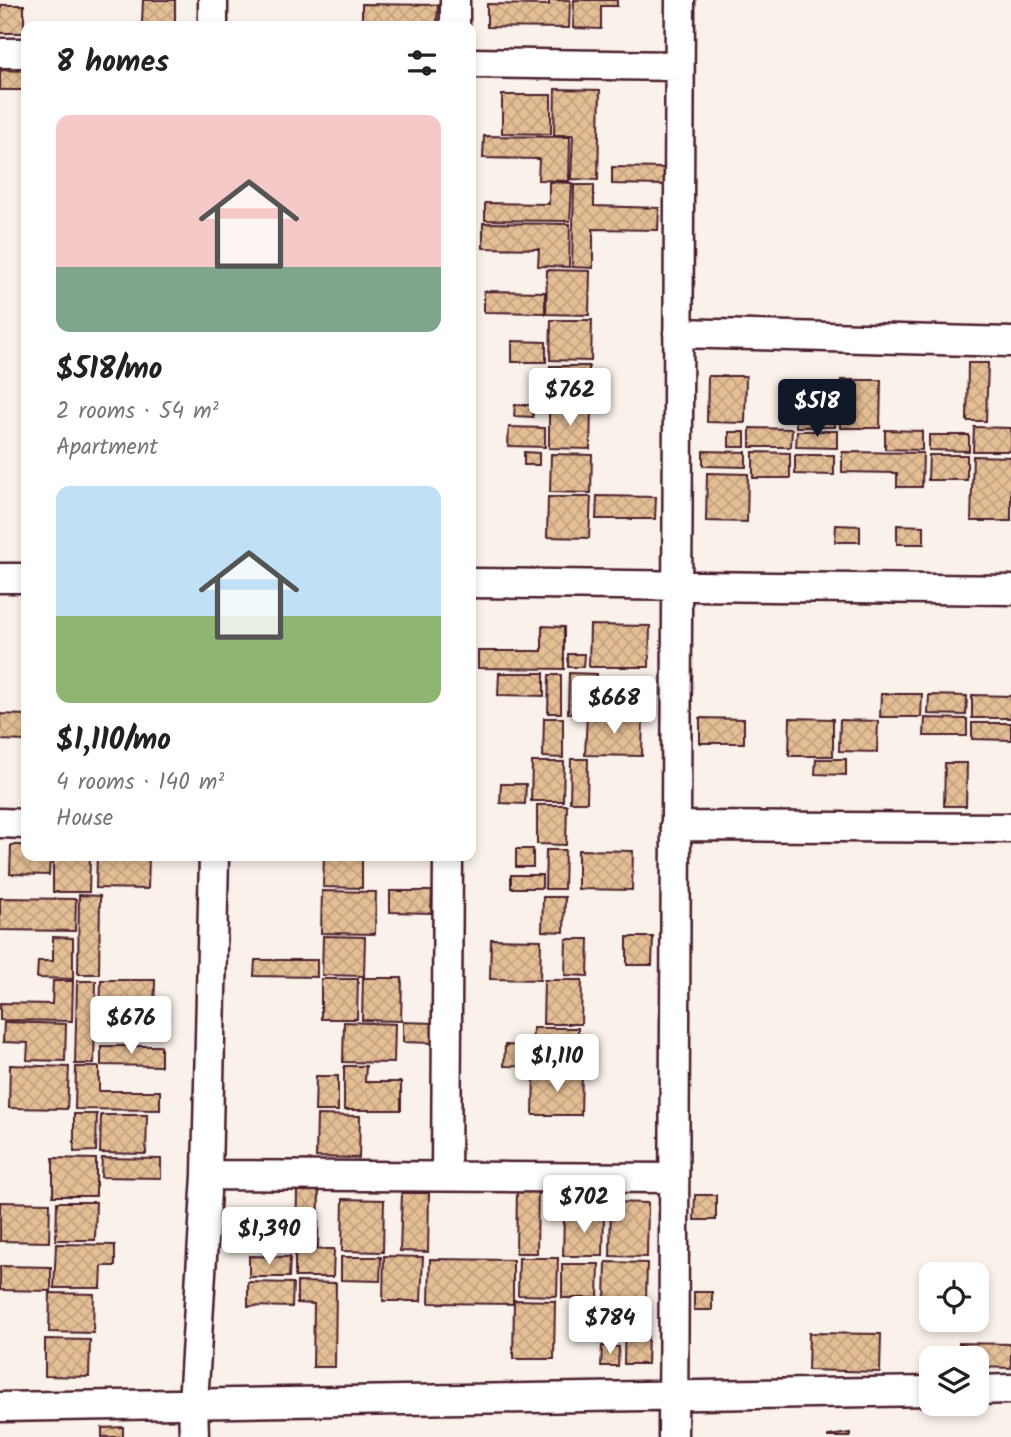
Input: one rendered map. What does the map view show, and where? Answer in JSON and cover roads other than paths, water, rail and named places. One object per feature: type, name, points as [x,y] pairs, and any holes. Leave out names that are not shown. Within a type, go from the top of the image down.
[{"type":"street","points":[[213,0],[213,21]]},
{"type":"street","points":[[454,21],[455,0]]},
{"type":"street","points":[[673,1437],[680,0]]},
{"type":"street","points":[[0,53],[21,53]]},
{"type":"street","points":[[476,63],[679,66]]},
{"type":"street","points":[[678,333],[1011,342]]},
{"type":"street","points":[[0,578],[21,578]]},
{"type":"street","points":[[476,583],[1011,590]]},
{"type":"street","points":[[0,823],[21,824]]},
{"type":"street","points":[[675,826],[1011,828]]},
{"type":"street","points":[[194,1437],[207,1175],[214,861]]},
{"type":"street","points":[[446,1177],[448,861]]},
{"type":"street","points":[[207,1175],[673,1178]]},
{"type":"street","points":[[989,1390],[1011,1389]]},
{"type":"street","points":[[0,1407],[919,1391]]}]
